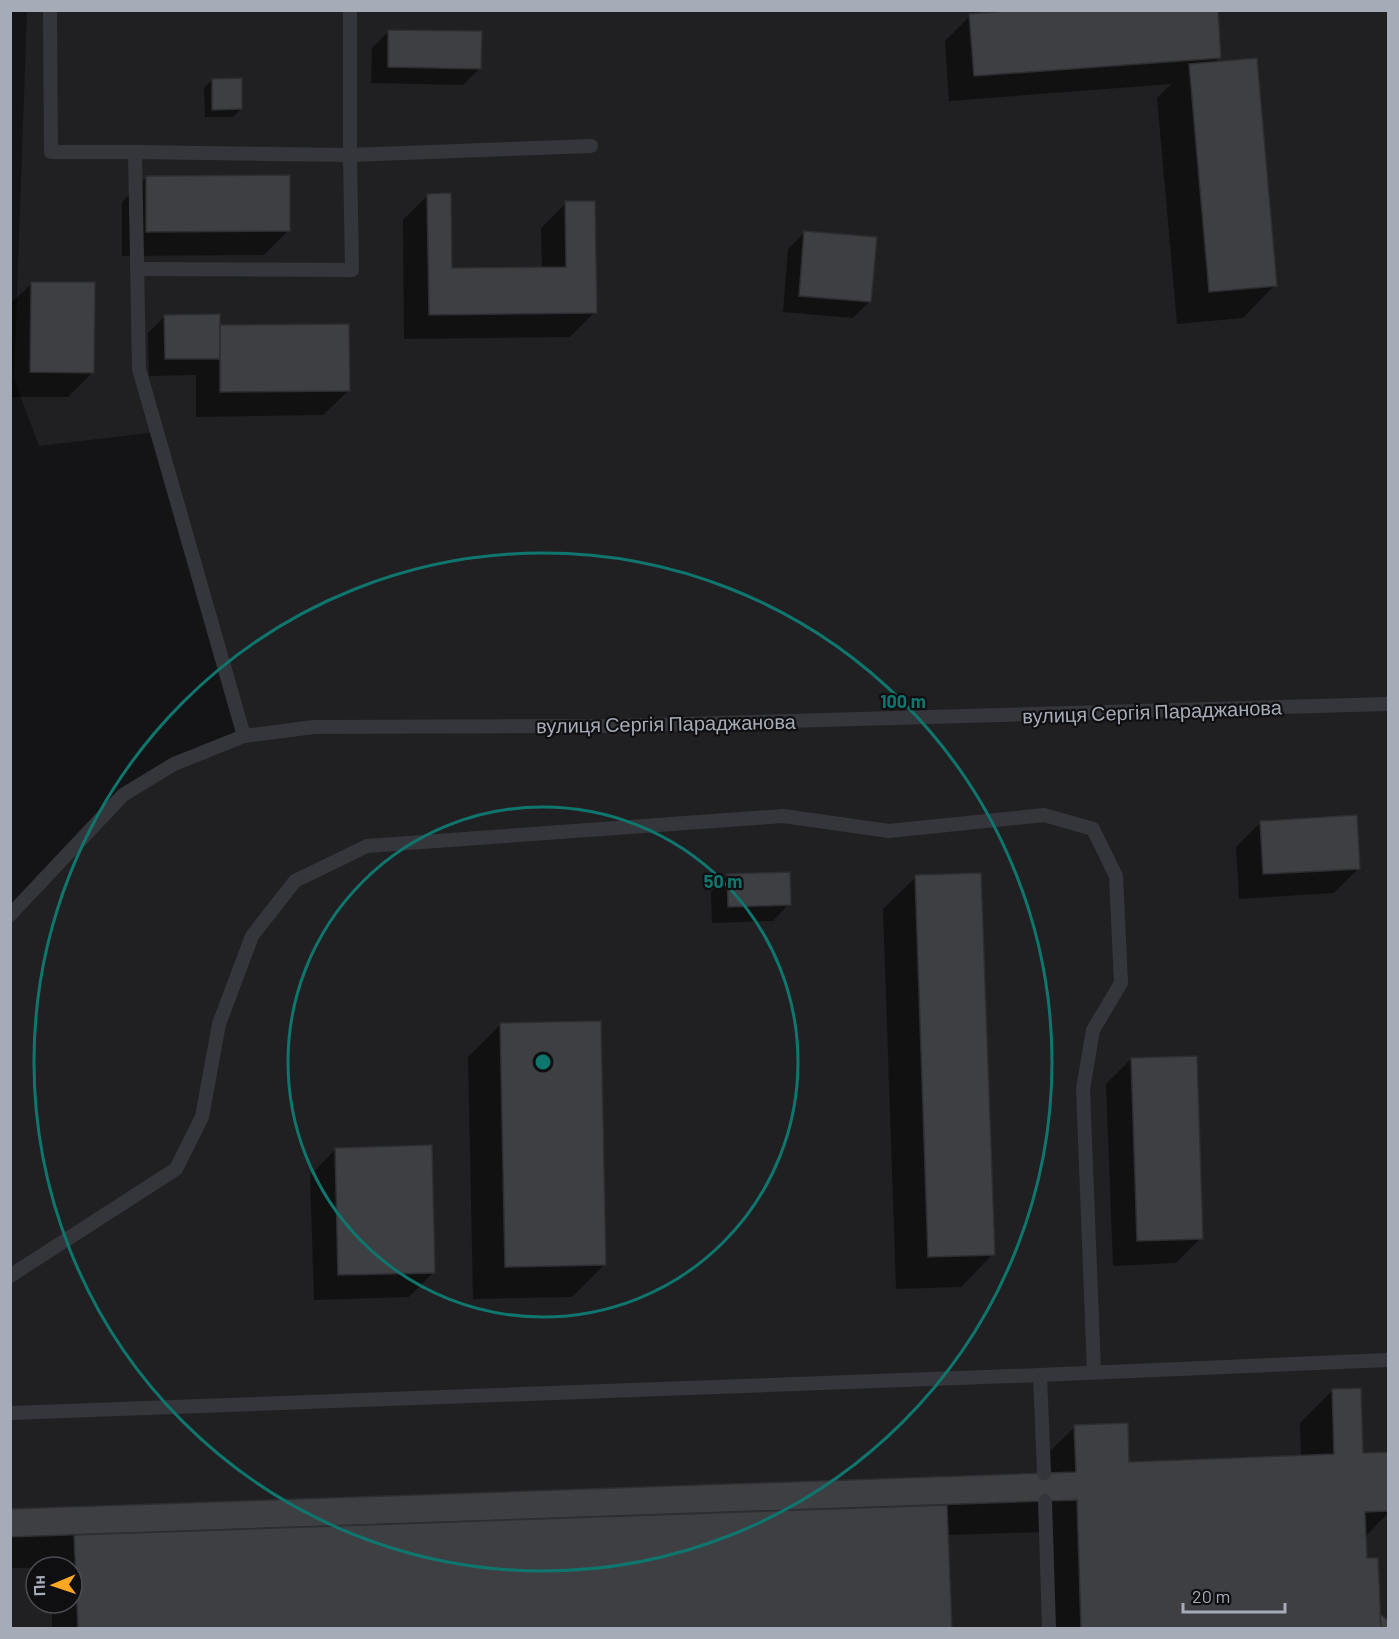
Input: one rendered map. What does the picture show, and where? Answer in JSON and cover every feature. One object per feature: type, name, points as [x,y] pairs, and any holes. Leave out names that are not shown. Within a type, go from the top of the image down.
[{"type":"lane","points":[[50,10],[51,152],[350,155],[591,146]]},
{"type":"lane","points":[[137,269],[352,270],[350,10]]},
{"type":"lane","points":[[135,152],[139,369],[244,736]]},
{"type":"lane","name":"вулиця Сергія Параджанова","points":[[10,915],[123,795],[174,764],[244,736],[314,727],[613,726],[1389,704]]},
{"type":"lane","points":[[10,1276],[176,1169],[202,1117],[219,1024],[252,936],[295,881],[367,846],[783,816],[889,831],[1044,815],[1093,829],[1116,876],[1121,983],[1093,1030],[1083,1089],[1094,1371]]},
{"type":"lane","points":[[10,1413],[1389,1360]]},
{"type":"lane","points":[[1040,1374],[1044,1473]]},
{"type":"lane","points":[[1045,1501],[1049,1629]]},
{"type":"shaded area","points":[[27,11],[1388,11],[1388,1628],[11,1628],[10,915],[123,795],[244,736],[157,432],[39,446],[14,379]]},
{"type":"building","points":[[1021,10],[1218,10],[1221,58],[974,76],[969,14]]},
{"type":"building","points":[[388,30],[482,31],[481,69],[388,67]]},
{"type":"building","points":[[1257,58],[1277,286],[1209,292],[1189,64]]},
{"type":"building","points":[[242,78],[242,109],[212,110],[212,79]]},
{"type":"building","points":[[290,175],[290,231],[146,232],[146,176]]},
{"type":"building","points":[[451,193],[452,268],[566,267],[565,201],[595,201],[597,313],[429,315],[427,194]]},
{"type":"building","points":[[804,231],[877,237],[871,302],[799,296]]},
{"type":"building","points":[[31,282],[95,282],[94,373],[30,372]]},
{"type":"building","points":[[220,314],[220,359],[165,359],[164,315]]},
{"type":"building","points":[[349,324],[350,391],[220,392],[220,325]]},
{"type":"building","points":[[1357,815],[1360,869],[1263,874],[1260,821]]},
{"type":"building","points":[[790,872],[791,905],[728,907],[727,874]]},
{"type":"building","points":[[981,873],[995,1255],[928,1257],[915,875]]},
{"type":"building","points":[[601,1021],[606,1265],[505,1267],[500,1023]]},
{"type":"building","points":[[1197,1056],[1203,1239],[1137,1241],[1131,1058]]},
{"type":"building","points":[[432,1145],[435,1273],[338,1275],[335,1148]]},
{"type":"building","points":[[1361,1388],[1363,1453],[1388,1452],[1388,1511],[1365,1512],[1367,1558],[1378,1558],[1381,1628],[1081,1628],[1077,1500],[10,1537],[10,1509],[1076,1472],[1074,1425],[1128,1423],[1129,1462],[1334,1454],[1332,1389]]},
{"type":"building","points":[[947,1505],[952,1628],[78,1628],[77,1615],[84,1615],[84,1555],[75,1555],[74,1535]]},
{"type":"building","points":[[1380,1614],[1388,1620],[1388,1628],[1381,1628]]}]
